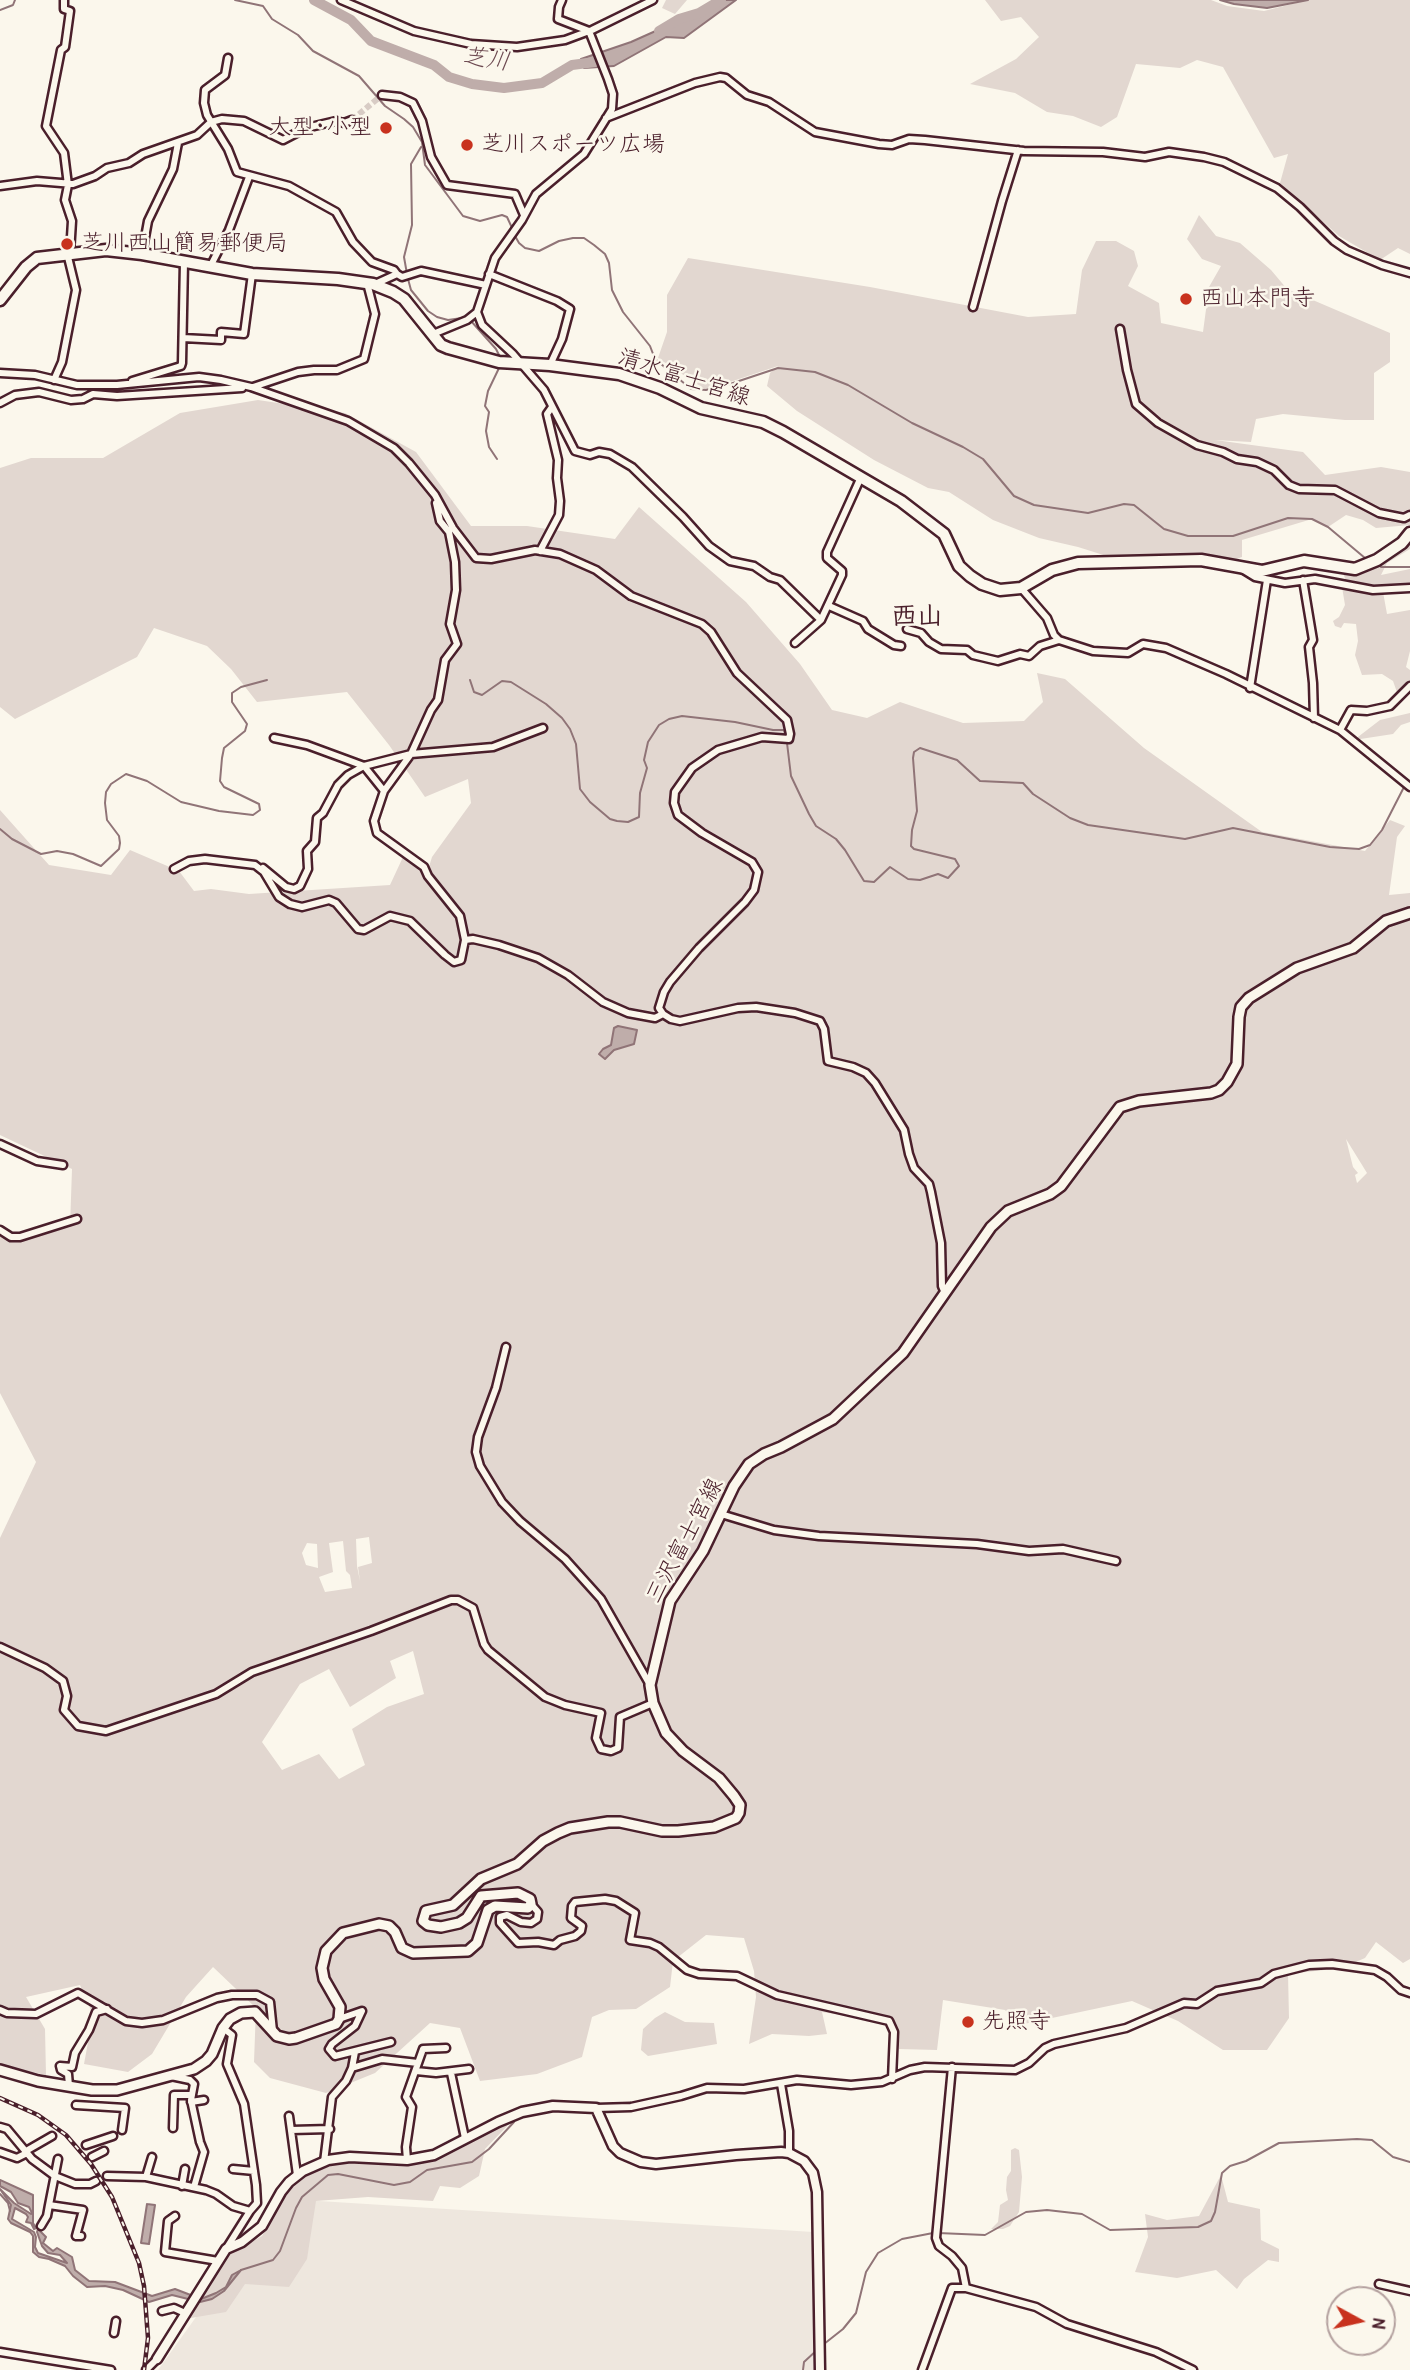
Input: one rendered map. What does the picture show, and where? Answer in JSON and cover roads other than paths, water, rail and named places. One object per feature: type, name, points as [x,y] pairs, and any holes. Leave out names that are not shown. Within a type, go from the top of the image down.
[{"type":"main road","name":"清水富士宮線","points":[[0,300],[26,267],[37,258],[106,250],[252,274],[370,284],[404,299],[441,345],[448,348],[501,363],[550,365],[620,374],[660,388],[701,408],[763,422],[901,501],[944,534],[959,566],[982,584],[1000,590],[1021,588]]},
{"type":"main road","points":[[1021,588],[1052,570],[1077,563],[1200,560],[1241,568],[1270,570],[1304,561],[1336,567],[1364,567],[1402,542],[1410,533]]},
{"type":"main road","name":"三沢富士宮線","points":[[531,1904],[530,1899],[518,1893],[488,1894],[481,1896],[467,1918],[458,1923],[433,1927],[423,1922],[426,1912],[453,1905],[481,1879],[517,1864],[543,1841],[570,1828],[620,1822],[662,1832],[678,1831],[721,1825],[739,1813],[740,1805],[727,1787],[683,1751],[666,1733],[653,1703],[650,1685],[670,1601],[703,1551],[734,1486],[749,1464],[833,1419],[903,1353],[991,1227],[1008,1211],[1050,1194],[1061,1186],[1120,1107],[1139,1101],[1211,1093],[1227,1083],[1237,1064],[1241,1007],[1249,998],[1297,968],[1353,948],[1386,921],[1410,913]]},
{"type":"main road","points":[[0,2070],[38,2081],[92,2090],[117,2090],[194,2069],[209,2059],[230,2019],[248,2011],[262,2017],[282,2039],[296,2038],[335,2024],[339,2019],[340,2007],[324,1979],[322,1968],[326,1951],[343,1933],[379,1924],[389,1926],[395,1932],[402,1948],[414,1952],[468,1951],[477,1942],[488,1910],[495,1906],[524,1908],[531,1904]]},
{"type":"street","points":[[54,380],[62,362],[76,290],[68,253],[72,221],[65,201],[68,185],[64,153],[46,126],[61,50],[65,47],[70,11],[64,9],[64,0]]},
{"type":"street","points":[[341,0],[414,31],[490,47],[543,45],[565,40],[653,0]]},
{"type":"street","points":[[433,334],[457,325],[475,314],[495,258],[517,228],[536,194],[584,154],[612,109],[613,94],[589,31],[558,19],[562,0]]},
{"type":"street","points":[[228,58],[225,75],[205,90],[204,103],[237,173],[289,187],[336,212],[353,242],[372,262],[403,275]]},
{"type":"street","points":[[606,118],[695,83],[720,77],[726,78],[747,95],[768,102],[815,132],[879,144],[892,145],[909,139],[925,139],[1018,150],[1103,152],[1145,157],[1169,152],[1224,162],[1277,188],[1347,250],[1410,273]]},
{"type":"street","points":[[382,95],[400,97],[412,103],[422,121],[431,157],[447,185],[515,194],[524,215]]},
{"type":"street","points":[[0,186],[37,181],[68,185],[197,135],[211,121],[222,118],[244,121],[284,140],[306,128],[352,120]]},
{"type":"street","points":[[142,254],[148,221],[173,169],[178,143]]},
{"type":"street","points":[[974,307],[1018,150]]},
{"type":"street","points":[[210,267],[229,230],[249,177]]},
{"type":"street","points":[[123,384],[181,366],[184,262]]},
{"type":"street","points":[[0,402],[15,395],[39,392],[71,400],[83,399],[93,394],[117,396],[251,387],[298,372],[337,370],[364,359],[375,314],[370,284],[421,271],[436,272],[486,285]]},
{"type":"street","points":[[183,338],[221,340],[222,332],[244,334],[252,274]]},
{"type":"street","points":[[489,274],[557,301],[570,309],[562,339],[550,365]]},
{"type":"street","points":[[475,314],[482,325],[522,363],[544,390],[575,451],[590,455],[610,454],[632,467],[709,546],[730,561],[754,566],[780,580],[821,620]]},
{"type":"street","points":[[1120,329],[1136,404],[1158,422],[1197,445],[1266,466],[1289,485],[1300,489],[1335,491],[1379,513],[1404,518],[1410,515]]},
{"type":"street","points":[[0,373],[35,375],[77,385],[199,377],[251,387],[348,421],[372,433],[401,455],[435,495],[453,528],[476,558],[491,559],[540,551],[560,554],[596,570],[631,596],[702,624],[711,632],[737,673],[787,720],[790,734],[786,739],[762,737],[718,750],[692,768],[675,792],[674,803],[678,815],[702,833],[752,862],[758,872],[754,890],[670,982],[659,1008],[671,1019],[680,1021],[737,1007],[795,1013],[820,1021],[824,1029],[828,1061],[866,1073],[875,1083],[904,1130],[914,1168],[929,1184],[941,1243],[942,1286],[945,1293]]},
{"type":"street","points":[[540,551],[559,514],[558,460],[547,414],[552,407]]},
{"type":"street","points":[[795,643],[821,620],[842,575],[842,571],[827,558],[827,552],[861,477]]},
{"type":"street","points":[[255,865],[264,872],[279,897],[290,904],[302,907],[329,900],[336,903],[358,929],[364,930],[390,916],[410,921],[454,961],[461,960],[466,940],[460,916],[428,876],[424,866],[377,833],[374,821],[384,790],[411,754],[438,700],[445,660],[457,644],[450,624],[456,590],[453,550],[449,532],[440,522],[435,495]]},
{"type":"street","points":[[1336,567],[1340,584]]},
{"type":"street","points":[[1241,568],[1248,575],[1285,583],[1315,579],[1373,590],[1410,588]]},
{"type":"street","points":[[1251,688],[1268,580]]},
{"type":"street","points":[[1303,580],[1313,639],[1309,647],[1314,718]]},
{"type":"street","points":[[1021,588],[1047,618],[1059,640],[1093,651],[1128,653],[1143,645],[1166,648],[1340,730],[1409,784]]},
{"type":"street","points":[[829,606],[863,621],[868,629],[894,645],[901,646]]},
{"type":"street","points":[[907,629],[921,633],[941,649],[967,650],[998,661],[1020,654],[1029,656],[1040,646],[1059,640]]},
{"type":"street","points":[[1340,730],[1352,710],[1367,711],[1390,706],[1410,686]]},
{"type":"street","points":[[174,869],[189,861],[205,859],[255,865],[270,872],[286,887],[295,889],[300,886],[308,869],[307,851],[315,842],[317,818],[323,813],[338,785],[348,775],[363,766],[411,754],[492,747],[543,728]]},
{"type":"street","points":[[274,738],[307,745],[363,766],[384,790]]},
{"type":"street","points":[[466,940],[499,945],[538,958],[568,975],[603,1002],[628,1013],[656,1017],[663,1014]]},
{"type":"street","points":[[0,1144],[37,1161],[64,1165]]},
{"type":"street","points":[[0,1230],[11,1237],[20,1237],[77,1219]]},
{"type":"street","points":[[506,1347],[496,1388],[478,1437],[480,1466],[502,1502],[571,1565],[601,1599],[650,1685]]},
{"type":"street","points":[[721,1514],[774,1530],[819,1536],[977,1544],[1030,1551],[1063,1549],[1116,1561]]},
{"type":"street","points":[[0,1647],[45,1668],[63,1681],[67,1696],[64,1710],[78,1726],[106,1731],[216,1694],[252,1672],[451,1600],[458,1600],[473,1608],[488,1650],[545,1697],[565,1705],[601,1713],[596,1738],[601,1749],[611,1751],[618,1748],[620,1717],[653,1703]]},
{"type":"street","points":[[531,1904],[538,1912],[537,1919],[531,1923],[507,1916],[500,1917],[500,1923],[518,1943],[538,1942],[554,1945],[560,1940],[575,1936],[582,1926],[571,1918],[575,1902],[616,1900],[635,1913],[630,1940],[659,1947],[687,1970],[699,1974],[737,1976],[777,1995],[889,2021],[894,2032],[892,2079]]},
{"type":"street","points":[[226,2249],[242,2242],[262,2226],[281,2192],[297,2175],[324,2162],[350,2157],[407,2160],[434,2155],[522,2112],[540,2107],[631,2107],[707,2088],[744,2089],[797,2080],[851,2085],[892,2079],[910,2070],[925,2067],[1015,2070],[1054,2044],[1126,2028],[1184,2003],[1197,2004],[1217,1991],[1261,1983],[1274,1974],[1309,1965],[1332,1964],[1375,1970],[1401,1990],[1410,1993]]},
{"type":"street","points":[[0,2010],[7,2013],[36,2014],[78,1993],[126,2021],[142,2023],[163,2020],[217,1998],[257,1995],[270,2001],[273,2032]]},
{"type":"street","points":[[69,2086],[68,2074],[61,2070],[60,2066],[72,2067],[75,2053],[96,2012],[107,2009]]},
{"type":"street","points":[[339,2019],[362,2011],[355,2026],[332,2044],[329,2049],[335,2056],[391,2042]]},
{"type":"street","points":[[146,2370],[157,2359],[257,2203],[244,2104],[227,2064],[232,2035],[223,2028]]},
{"type":"street","points":[[407,2160],[406,2147],[412,2107],[406,2097],[423,2049],[446,2048]]},
{"type":"street","points":[[324,2162],[332,2097],[346,2081],[355,2052]]},
{"type":"street","points":[[352,2068],[382,2059],[451,2073],[469,2069]]},
{"type":"street","points":[[952,2067],[936,2238],[939,2246],[962,2268],[966,2288]]},
{"type":"street","points":[[451,2073],[465,2138]]},
{"type":"street","points":[[169,2076],[190,2080],[194,2084],[192,2098],[204,2152],[194,2188]]},
{"type":"street","points":[[780,2084],[789,2131],[789,2153]]},
{"type":"street","points":[[173,2128],[174,2095],[204,2100]]},
{"type":"street","points":[[76,2105],[125,2108],[122,2130]]},
{"type":"street","points":[[596,2108],[613,2146],[620,2153],[640,2162],[656,2164],[736,2155],[789,2153],[804,2161],[813,2173],[817,2192],[820,2370]]},
{"type":"street","points":[[289,2116],[297,2175]]},
{"type":"street","points":[[0,2127],[7,2129],[27,2152],[55,2176],[75,2184],[90,2184],[96,2181]]},
{"type":"street","points":[[291,2130],[330,2129]]},
{"type":"street","points":[[0,2152],[17,2158],[52,2136]]},
{"type":"street","points":[[86,2145],[113,2136]]},
{"type":"street","points":[[92,2157],[103,2151]]},
{"type":"street","points":[[146,2177],[152,2157]]},
{"type":"street","points":[[41,2226],[47,2216],[58,2159]]},
{"type":"street","points":[[182,2186],[185,2169]]},
{"type":"street","points":[[233,2169],[254,2171]]},
{"type":"street","points":[[107,2176],[146,2177],[194,2188],[216,2194],[233,2206],[250,2211]]},
{"type":"street","points":[[49,2205],[83,2210],[76,2236],[81,2236]]},
{"type":"street","points":[[175,2216],[168,2221],[165,2252],[218,2261]]},
{"type":"street","points":[[1379,2284],[1410,2291]]},
{"type":"street","points":[[922,2370],[952,2288],[966,2288],[1036,2307],[1067,2324],[1156,2352],[1193,2370]]},
{"type":"street","points":[[162,2311],[174,2308],[185,2313]]},
{"type":"street","points":[[114,2333],[116,2321]]},
{"type":"street","points":[[0,2352],[111,2370]]},
{"type":"waterway","points":[[0,10],[13,5],[15,0]]},
{"type":"waterway","points":[[235,0],[263,6],[272,19],[298,35],[313,51],[359,76],[385,106],[413,127],[422,142],[425,165],[463,216],[480,221],[502,215],[507,217],[513,230]]},
{"type":"waterway","name":"芝川","points":[[314,0],[351,20],[371,41],[434,65],[449,77],[472,84],[504,88],[542,83],[572,65],[595,62]]},
{"type":"waterway","name":"芝川","points":[[659,31],[721,0]]},
{"type":"waterway","points":[[407,274],[404,257],[412,225],[411,164],[421,147]]},
{"type":"waterway","points":[[515,236],[525,248],[539,251],[559,241],[584,238],[605,254],[609,263],[612,290],[623,312],[650,346],[655,359],[691,389],[706,390],[727,385],[778,368],[815,372],[848,385],[912,423],[983,459],[1014,496],[1034,505],[1088,513],[1124,504],[1134,505],[1164,529],[1188,536],[1233,536],[1288,518],[1312,519],[1328,527],[1365,558]]},
{"type":"waterway","points":[[408,279],[411,290],[428,311],[448,320],[462,318]]},
{"type":"waterway","points":[[471,321],[500,357]]},
{"type":"waterway","points":[[497,459],[489,447],[486,431],[489,412],[485,406],[488,391],[500,366]]},
{"type":"waterway","points":[[1381,567],[1410,567]]},
{"type":"waterway","points":[[0,829],[12,839],[41,854],[57,851],[73,854],[101,866],[119,849],[120,843],[119,836],[107,820],[106,792],[111,784],[126,774],[147,781],[181,802],[219,811],[253,815],[260,810],[259,804],[224,787],[220,781],[222,758],[224,748],[245,731],[247,724],[232,702],[232,693],[241,687],[267,680]]},
{"type":"waterway","points":[[470,680],[474,692],[482,695],[502,681],[511,682],[546,704],[562,718],[576,744],[580,789],[590,802],[610,819],[617,821],[628,822],[639,817],[640,793],[647,768],[644,760],[648,742],[659,725],[669,719],[682,716],[735,722],[784,730],[786,737]]},
{"type":"waterway","points":[[787,743],[791,776],[816,826],[836,839],[864,881],[874,882],[890,867],[908,879],[920,880],[938,874],[948,878],[959,866],[955,859],[911,846],[917,811],[913,758],[914,752],[920,748],[957,760],[980,781],[1023,783],[1033,794],[1070,818],[1088,825],[1185,839],[1233,828],[1330,847],[1359,849],[1370,845],[1382,830],[1403,789],[1410,782]]},
{"type":"waterway","points":[[241,2270],[273,2260],[280,2251],[302,2197],[328,2175],[338,2174],[394,2185],[410,2182],[427,2170],[472,2162],[489,2149],[514,2122]]},
{"type":"waterway","points":[[938,2233],[985,2235],[1026,2212],[1047,2210],[1082,2214],[1110,2230],[1198,2227],[1211,2221],[1222,2173],[1230,2166],[1246,2161],[1279,2143],[1372,2140],[1393,2157],[1410,2162]]},
{"type":"waterway","points":[[0,2194],[8,2203],[10,2211]]},
{"type":"waterway","points":[[824,2344],[843,2329],[856,2313],[866,2272],[878,2253],[902,2239],[933,2233]]},
{"type":"waterway","points":[[803,2370],[804,2362],[817,2350]]},
{"type":"tunnel","points":[[352,120],[382,95]]},
{"type":"railway","points":[[0,2098],[38,2115],[66,2135],[91,2164],[112,2197],[139,2263],[144,2286],[148,2338],[144,2370]]},
{"type":"place","name":"大型･小型","points":[[386,128]]},
{"type":"place","name":"芝川スポーツ広場","points":[[467,145]]},
{"type":"place","name":"芝川西山簡易郵便局","points":[[67,244]]},
{"type":"place","name":"西山本門寺","points":[[1186,299]]},
{"type":"place","name":"先照寺","points":[[968,2022]]},
{"type":"district","name":"西山","points":[[917,617]]}]
